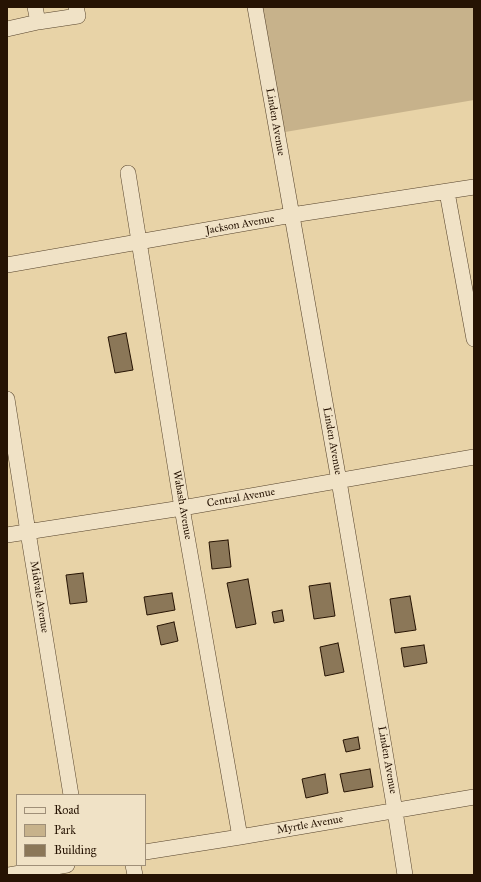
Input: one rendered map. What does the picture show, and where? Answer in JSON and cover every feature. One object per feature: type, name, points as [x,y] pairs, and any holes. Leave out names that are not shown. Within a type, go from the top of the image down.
[{"type":"street","points":[[35,7],[38,22]]},
{"type":"street","points":[[7,29],[38,22],[78,16],[76,7]]},
{"type":"street","name":"Linden Avenue","points":[[255,7],[339,481],[405,875]]},
{"type":"street","name":"Wabash Avenue","points":[[128,173],[182,508],[240,837]]},
{"type":"street","name":"Jackson Avenue","points":[[7,265],[292,215],[474,187]]},
{"type":"street","points":[[447,192],[474,339]]},
{"type":"street","name":"Midvale Avenue","points":[[7,399],[71,794]]},
{"type":"street","name":"Central Avenue","points":[[7,535],[182,508],[474,457]]},
{"type":"street","name":"Myrtle Avenue","points":[[146,852],[474,797]]},
{"type":"street","points":[[9,875],[61,866]]},
{"type":"green space","points":[[261,7],[474,7],[474,100],[285,132]]},
{"type":"building","points":[[126,333],[133,370],[115,373],[108,337]]},
{"type":"building","points":[[228,540],[231,567],[212,569],[209,542]]},
{"type":"building","points":[[83,573],[87,602],[70,604],[66,575]]},
{"type":"building","points":[[248,579],[256,624],[236,628],[227,583]]},
{"type":"building","points":[[330,583],[335,616],[314,619],[309,586]]},
{"type":"building","points":[[172,593],[175,610],[147,615],[144,597]]},
{"type":"building","points":[[410,596],[416,630],[395,633],[390,599]]},
{"type":"building","points":[[282,610],[284,621],[274,623],[272,612]]},
{"type":"building","points":[[174,622],[178,641],[161,645],[157,626]]},
{"type":"building","points":[[338,643],[344,672],[325,676],[320,647]]},
{"type":"building","points":[[424,645],[427,663],[404,667],[401,648]]},
{"type":"building","points":[[358,737],[360,749],[346,752],[343,740]]},
{"type":"building","points":[[370,769],[373,787],[344,792],[340,774]]},
{"type":"building","points":[[325,774],[328,793],[306,798],[302,779]]}]
